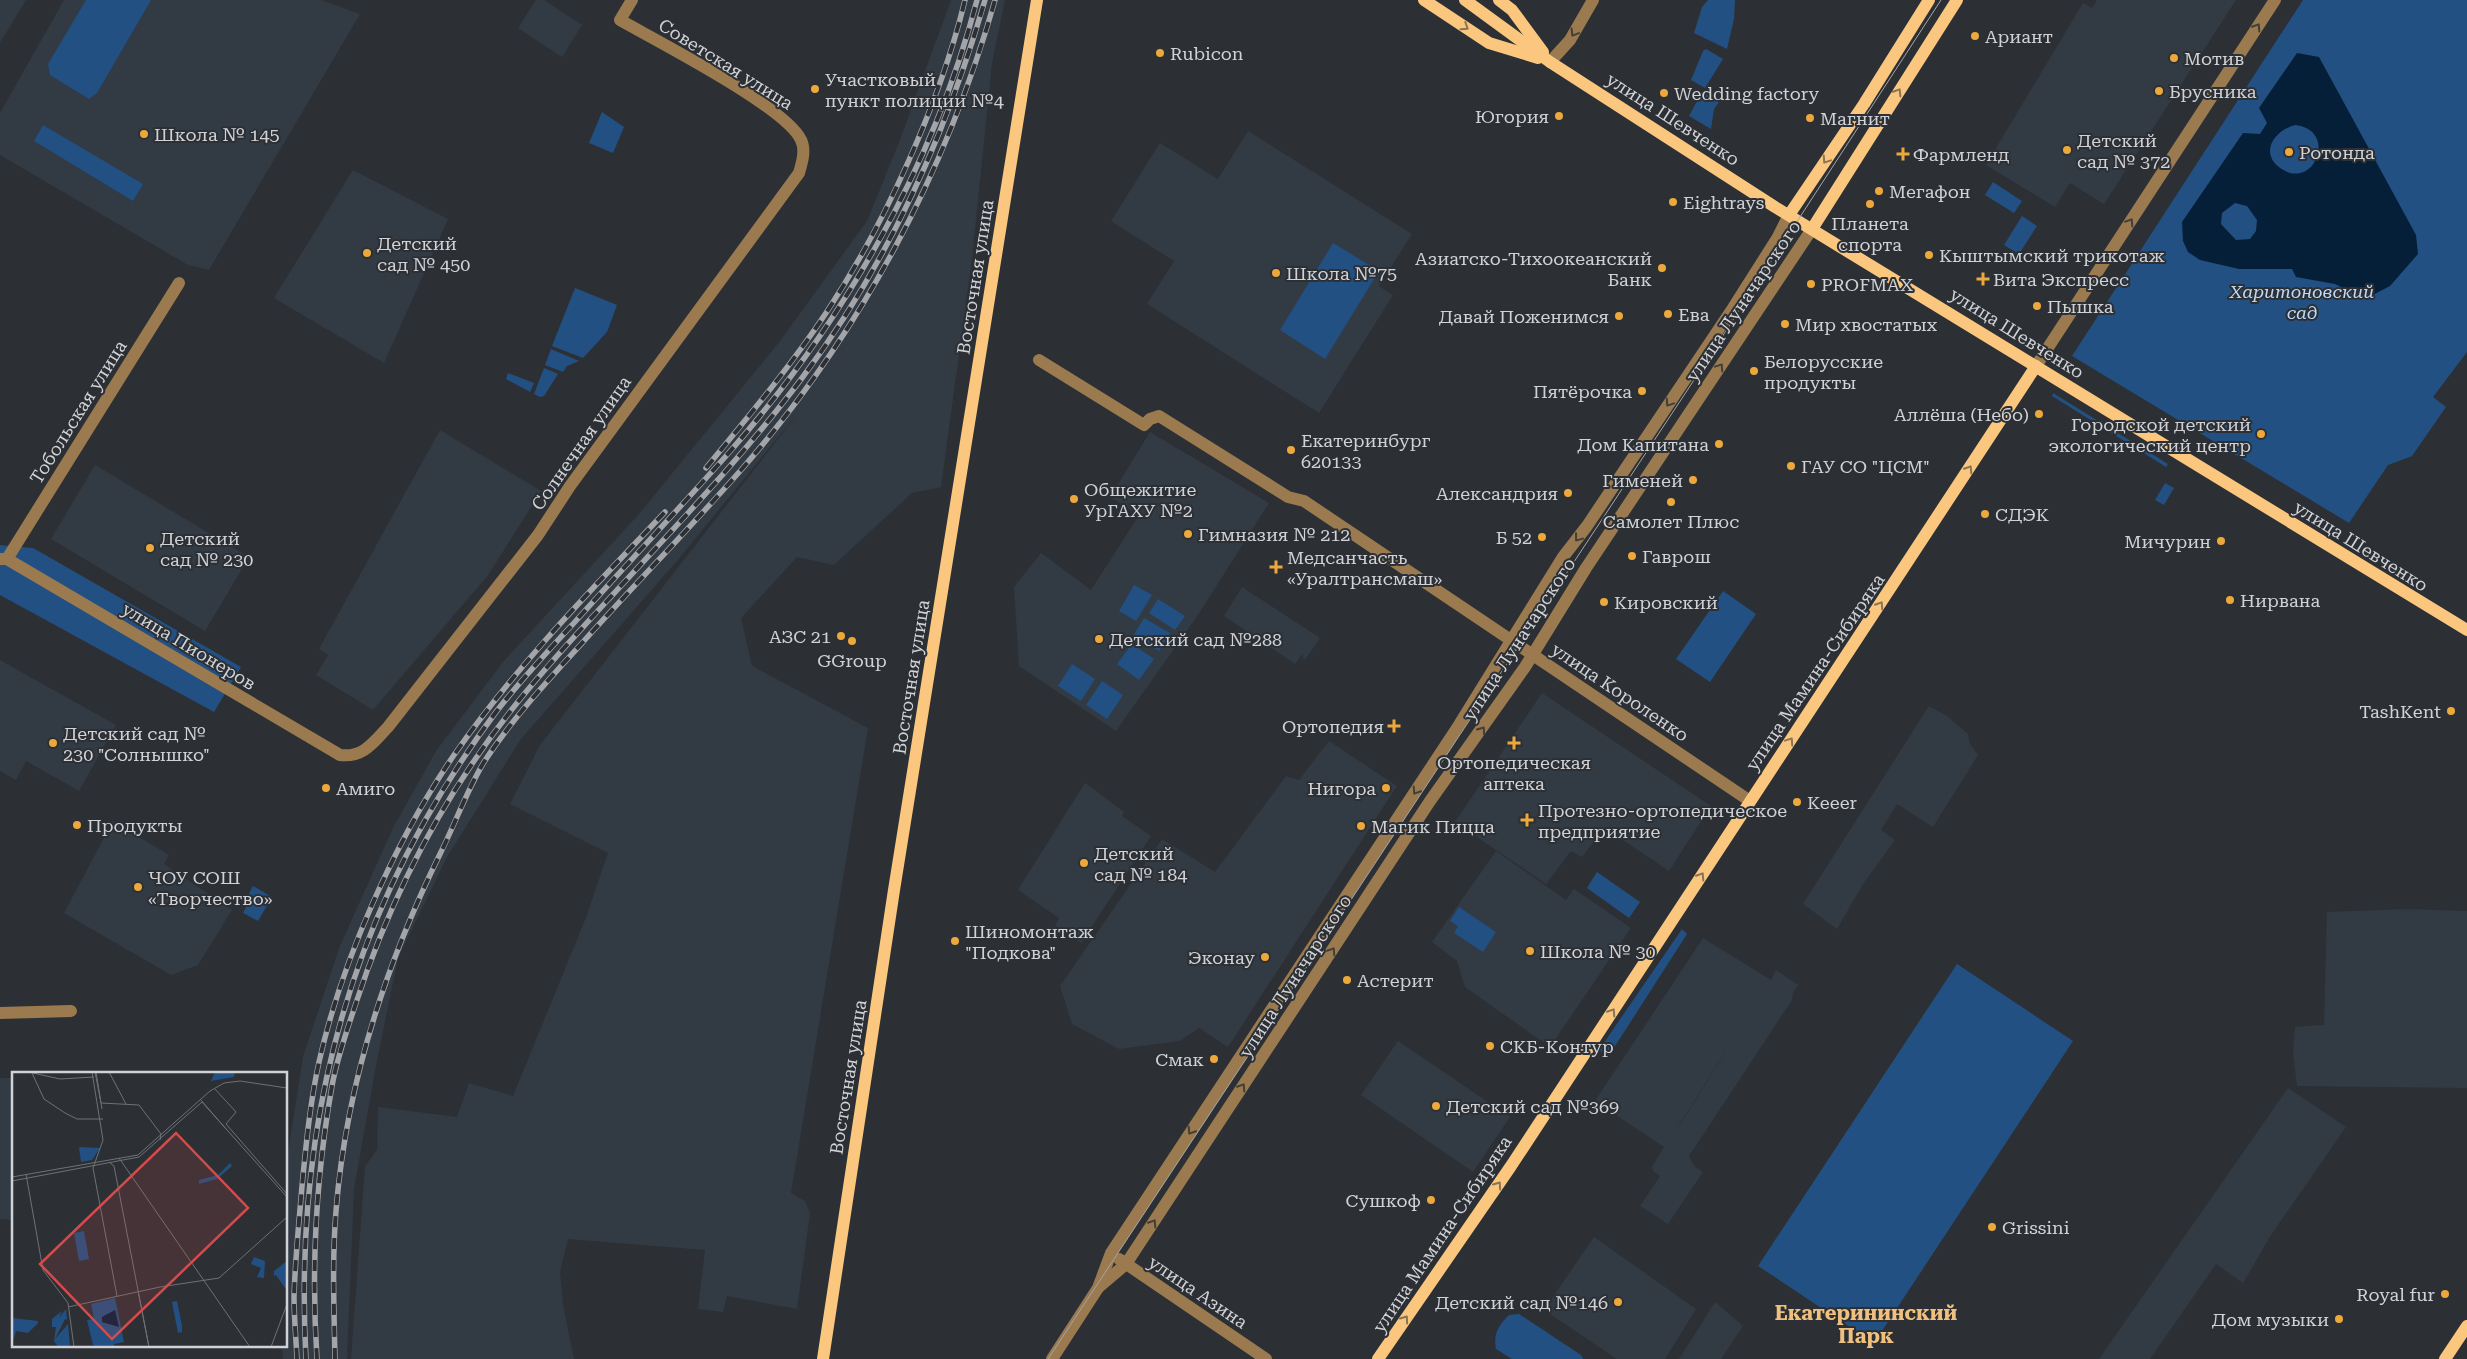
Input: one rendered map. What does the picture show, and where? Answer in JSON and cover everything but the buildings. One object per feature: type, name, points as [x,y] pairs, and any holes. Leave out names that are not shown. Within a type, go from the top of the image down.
[{"type":"main road","name":"Восточная улица","points":[[823,1359],[894,890],[1037,0]]},
{"type":"main road","name":"улица Шевченко","points":[[1424,0],[1489,43],[1550,62]]},
{"type":"main road","name":"улица Шевченко","points":[[1499,0],[1512,10],[1550,62]]},
{"type":"main road","name":"улица Луначарского","points":[[1789,215],[1864,104],[1928,0]]},
{"type":"main road","name":"улица Луначарского","points":[[1812,228],[1958,0]]},
{"type":"main road","name":"улица Шевченко","points":[[1466,1],[1550,62],[1789,215],[2467,630]]},
{"type":"main road","name":"улица Мамина-Сибиряка","points":[[1378,1359],[1511,1166],[2036,366]]},
{"type":"main road","points":[[2446,1359],[2467,1326]]},
{"type":"street","name":"Советская улица","points":[[632,0],[620,20],[764,104],[790,125],[801,140]]},
{"type":"street","points":[[1550,62],[1570,40],[1593,0]]},
{"type":"street","name":"улица Мамина-Сибиряка","points":[[2036,366],[2274,0]]},
{"type":"street","name":"Солнечная улица","points":[[363,753],[394,719],[538,535],[570,486],[799,173],[804,157],[801,140]]},
{"type":"street","name":"улица Луначарского","points":[[1052,1359],[1098,1288],[1111,1253],[1460,725],[1564,557],[1591,520],[1733,308],[1778,237],[1789,215]]},
{"type":"street","name":"улица Луначарского","points":[[1098,1288],[1126,1264],[1430,801],[1478,736],[1812,228]]},
{"type":"street","name":"Тобольская улица","points":[[4,559],[179,283]]},
{"type":"street","name":"улица Короленко","points":[[1039,360],[1144,425],[1150,419],[1159,416],[1288,497],[1304,501],[1512,639],[1750,802]]},
{"type":"street","name":"улица Пионеров","points":[[4,559],[340,755],[351,756],[363,753]]},
{"type":"street","points":[[0,1013],[71,1011]]},
{"type":"street","name":"улица Азина","points":[[1111,1253],[1266,1359]]},
{"type":"shaded area","points":[[0,0],[26,0],[0,43]]},
{"type":"shaded area","name":"Школа № 145","points":[[64,0],[321,0],[360,14],[209,270],[188,265],[0,155],[0,113]]},
{"type":"shaded area","points":[[536,0],[544,0],[582,25],[562,57],[518,28]]},
{"type":"shaded area","points":[[951,0],[1005,0],[992,63],[972,259],[941,487],[912,493],[834,565],[797,557],[741,618],[752,666],[868,728],[791,1193],[805,1201],[810,1213],[797,1309],[727,1296],[723,1312],[698,1309],[705,1250],[568,1239],[560,1272],[563,1305],[574,1359],[351,1359],[365,1166],[377,1150],[378,1107],[457,1117],[469,1083],[513,1096],[585,920],[608,853],[510,804],[540,745],[802,408],[677,561],[521,739],[447,857],[398,958],[376,1066],[354,1189],[347,1359],[283,1359],[282,1346],[288,1346],[288,1152],[303,1057],[340,946],[393,828],[436,751],[503,662],[639,514],[780,341],[867,221],[900,140]]},
{"type":"shaded area","points":[[2097,0],[2236,0],[2104,204],[2070,183],[2055,207],[1986,165],[2083,3],[2092,8]]},
{"type":"shaded area","points":[[2297,53],[2319,57],[2416,235],[2418,254],[2390,286],[2365,299],[2335,284],[2296,277],[2292,269],[2239,269],[2200,260],[2188,252],[2183,241],[2182,222],[2243,133],[2260,134],[2267,123],[2259,108]],"holes":[[[2295,125],[2309,129],[2316,137],[2319,148],[2317,158],[2311,167],[2302,173],[2291,173],[2279,167],[2273,161],[2270,154],[2270,148],[2276,136]],[[2235,203],[2247,206],[2257,220],[2256,231],[2250,239],[2236,240],[2221,224],[2222,213]]]},
{"type":"shaded area","name":"Школа №75","points":[[1248,131],[1412,234],[1379,286],[1393,295],[1319,413],[1147,304],[1174,261],[1111,221],[1160,143],[1218,179]]},
{"type":"shaded area","name":"Детский сад № 450","points":[[353,170],[448,219],[384,363],[274,298]]},
{"type":"shaded area","points":[[440,430],[541,491],[489,574],[373,710],[316,675],[328,655],[319,649]]},
{"type":"shaded area","points":[[1150,432],[1269,503],[1200,612],[1116,731],[1019,666],[1014,587],[1041,553],[1091,590],[1139,515],[1110,497]]},
{"type":"shaded area","name":"Детский сад № 230","points":[[95,465],[249,557],[205,631],[51,539]]},
{"type":"shaded area","points":[[1242,587],[1320,638],[1304,661],[1302,654],[1295,664],[1224,616]]},
{"type":"shaded area","name":"Детский сад № 230 \"Солнышко\"","points":[[0,660],[116,725],[79,791],[26,761],[16,780],[0,771]]},
{"type":"shaded area","points":[[1542,693],[1711,806],[1669,871],[1605,828],[1582,857],[1571,851],[1546,884],[1455,822]]},
{"type":"shaded area","points":[[1929,706],[1947,716],[1968,734],[1970,744],[1978,755],[1933,827],[1897,804],[1881,830],[1895,840],[1863,884],[1837,929],[1803,904]]},
{"type":"shaded area","points":[[1329,741],[1397,786],[1228,1047],[1199,1028],[1180,1041],[1119,1049],[1072,1024],[1060,986],[1162,839],[1215,872],[1286,776],[1299,780]]},
{"type":"shaded area","name":"Детский сад № 184","points":[[1085,783],[1124,812],[1122,816],[1151,836],[1081,943],[1055,925],[1059,918],[1018,890]]},
{"type":"shaded area","name":"ЧОУ СОШ «Творчество»","points":[[113,821],[169,855],[164,864],[232,910],[198,965],[171,975],[64,913]]},
{"type":"shaded area","name":"Школа № 30","points":[[1496,851],[1566,900],[1574,889],[1631,928],[1550,1047],[1465,987],[1457,961],[1432,942]]},
{"type":"shaded area","points":[[2407,909],[2467,911],[2467,1088],[2297,1086],[2293,1052],[2295,1027],[2324,1025],[2327,912]]},
{"type":"shaded area","points":[[1703,938],[1771,980],[1776,970],[1798,985],[1793,993],[1792,1000],[1689,1156],[1694,1166],[1703,1172],[1668,1224],[1640,1206],[1660,1176],[1653,1171],[1652,1167],[1664,1147],[1595,1101]],"holes":[[[1725,1053],[1683,1120],[1674,1133]]]},
{"type":"shaded area","name":"Детский сад №369","points":[[1398,1041],[1510,1117],[1473,1172],[1361,1095]]},
{"type":"shaded area","points":[[0,1078],[12,1078],[12,1220],[0,1219]]},
{"type":"shaded area","points":[[2288,1088],[2346,1127],[2271,1235],[2243,1283],[2216,1264],[2150,1359],[2099,1359]]},
{"type":"shaded area","name":"Детский сад №146","points":[[1594,1237],[1696,1309],[1665,1359],[1617,1359],[1544,1310]]},
{"type":"shaded area","points":[[1715,1302],[1743,1326],[1721,1359],[1679,1359]]},
{"type":"green space","points":[[86,0],[151,0],[97,93],[89,99],[50,75],[48,64]]},
{"type":"green space","points":[[1708,0],[1735,0],[1734,19],[1727,49],[1694,33],[1702,7]]},
{"type":"green space","name":"Харитоновский сад","points":[[2303,0],[2467,0],[2467,352],[2433,397],[2446,407],[2412,456],[2388,465],[2349,523],[2072,356]]},
{"type":"green space","points":[[1706,49],[1723,59],[1705,88],[1691,80],[1703,51]]},
{"type":"green space","points":[[1702,92],[1719,102],[1714,109],[1711,129],[1689,116]]},
{"type":"green space","points":[[602,112],[624,127],[613,153],[589,143]]},
{"type":"green space","points":[[43,125],[143,184],[133,201],[34,141]]},
{"type":"green space","points":[[1993,182],[2022,201],[2014,213],[1985,195]]},
{"type":"green space","points":[[2022,216],[2037,226],[2019,254],[2004,245]]},
{"type":"green space","points":[[1333,243],[1379,271],[1325,359],[1280,330]]},
{"type":"green space","points":[[575,288],[617,305],[607,332],[583,358],[552,346]]},
{"type":"green space","points":[[551,349],[579,361],[567,366],[563,372],[545,365]]},
{"type":"green space","points":[[544,368],[558,374],[544,396],[540,397],[534,394]]},
{"type":"green space","points":[[508,373],[534,383],[530,392],[506,379]]},
{"type":"green space","points":[[2053,393],[2168,464],[2166,467],[2052,396]]},
{"type":"green space","points":[[2165,483],[2174,488],[2164,505],[2155,500]]},
{"type":"green space","points":[[0,545],[33,548],[241,667],[214,712],[0,595]]},
{"type":"green space","points":[[1134,585],[1152,595],[1136,621],[1119,611]]},
{"type":"green space","points":[[1723,591],[1756,614],[1710,682],[1676,659]]},
{"type":"green space","points":[[1158,599],[1185,616],[1175,630],[1149,613]]},
{"type":"green space","points":[[1144,618],[1170,633],[1159,651],[1133,636]]},
{"type":"green space","points":[[1132,644],[1154,659],[1139,680],[1117,664]]},
{"type":"green space","points":[[1072,664],[1095,679],[1081,701],[1058,686]]},
{"type":"green space","points":[[1102,681],[1123,695],[1107,719],[1086,705]]},
{"type":"green space","points":[[1597,872],[1640,902],[1629,918],[1587,888]]},
{"type":"green space","points":[[253,886],[272,897],[258,921],[243,913],[247,905],[244,903]]},
{"type":"green space","points":[[1459,907],[1496,932],[1483,952],[1454,933],[1458,926],[1450,921]]},
{"type":"green space","points":[[1682,929],[1687,934],[1608,1057],[1599,1050]]},
{"type":"green space","points":[[1957,964],[2073,1041],[1874,1343],[1758,1266]]},
{"type":"green space","points":[[1519,1314],[1581,1355],[1583,1359],[1512,1359],[1496,1349],[1495,1338],[1500,1326],[1509,1315]]},
{"type":"tram line","points":[[1048,1359],[1696,377],[1941,0]]},
{"type":"railway","points":[[706,468],[798,353],[826,313],[869,241],[926,121],[941,80],[965,0]]},
{"type":"railway","points":[[306,1359],[304,1270],[310,1184],[322,1100],[342,1018],[369,938],[403,861],[446,786],[496,712],[514,689],[726,456],[808,354],[878,242],[909,184],[935,124],[958,62],[977,0]]},
{"type":"railway","points":[[317,1359],[315,1325],[316,1222],[322,1154],[332,1086],[343,1044],[370,963],[385,924],[421,848],[464,776],[513,708],[558,654],[731,465],[779,408],[833,335],[861,290],[911,197],[952,100],[985,0]]},
{"type":"railway","points":[[335,1359],[334,1266],[336,1211],[341,1164],[359,1072],[371,1027],[402,939],[472,784],[484,762],[506,730],[531,700],[741,470],[784,418],[824,364],[861,307],[894,249],[924,189],[951,127],[975,64],[995,0]]},
{"type":"railway","points":[[297,1359],[294,1305],[295,1269],[305,1155],[313,1093],[329,1023],[356,943],[373,902],[411,825],[454,755],[478,722],[555,629],[665,512]]},
{"type":"place","name":"Ариант","points":[[1975,36]]},
{"type":"place","name":"Rubicon","points":[[1160,53]]},
{"type":"place","name":"Мотив","points":[[2174,58]]},
{"type":"place","name":"Участковый пункт полиции №4","points":[[815,89]]},
{"type":"place","name":"Брусника","points":[[2159,91]]},
{"type":"place","name":"Wedding factory","points":[[1664,93]]},
{"type":"place","name":"Югория","points":[[1559,116]]},
{"type":"place","name":"Магнит","points":[[1810,118]]},
{"type":"place","name":"Школа № 145","points":[[144,134]]},
{"type":"place","name":"Детский сад № 372","points":[[2067,150]]},
{"type":"place","name":"Ротонда","points":[[2289,152]]},
{"type":"place","name":"Фармленд","points":[[1903,154]]},
{"type":"place","name":"Мегафон","points":[[1879,191]]},
{"type":"place","name":"Eightrays","points":[[1673,202]]},
{"type":"place","name":"Планета спорта","points":[[1870,204]]},
{"type":"place","name":"Детский сад № 450","points":[[367,253]]},
{"type":"place","name":"Кыштымский трикотаж","points":[[1929,255]]},
{"type":"place","name":"Азиатско-Тихоокеанский Банк","points":[[1662,268]]},
{"type":"place","name":"Школа №75","points":[[1276,273]]},
{"type":"place","name":"Вита Экспресс","points":[[1983,279]]},
{"type":"place","name":"PROFMAX","points":[[1811,284]]},
{"type":"place","name":"Пышка","points":[[2037,306]]},
{"type":"place","name":"Ева","points":[[1668,314]]},
{"type":"place","name":"Давай Поженимся","points":[[1619,316]]},
{"type":"place","name":"Мир хвостатых","points":[[1785,324]]},
{"type":"place","name":"Белорусские продукты","points":[[1754,371]]},
{"type":"place","name":"Пятёрочка","points":[[1642,391]]},
{"type":"place","name":"Аллёша (Небо)","points":[[2039,414]]},
{"type":"place","name":"Городской детский экологический центр","points":[[2261,434]]},
{"type":"place","name":"Дом Капитана","points":[[1719,444]]},
{"type":"place","name":"Екатеринбург 620133","points":[[1291,450]]},
{"type":"place","name":"ГАУ СО \"ЦСМ\"","points":[[1791,466]]},
{"type":"place","name":"Гименей","points":[[1693,480]]},
{"type":"place","name":"Александрия","points":[[1568,493]]},
{"type":"place","name":"Общежитие УрГАХУ №2","points":[[1074,499]]},
{"type":"place","name":"Самолет Плюс","points":[[1671,502]]},
{"type":"place","name":"СДЭК","points":[[1985,514]]},
{"type":"place","name":"Гимназия № 212","points":[[1188,534]]},
{"type":"place","name":"Б 52","points":[[1542,537]]},
{"type":"place","name":"Мичурин","points":[[2221,541]]},
{"type":"place","name":"Детский сад № 230","points":[[150,548]]},
{"type":"place","name":"Гаврош","points":[[1632,556]]},
{"type":"place","name":"Медсанчасть «Уралтрансмаш»","points":[[1276,567]]},
{"type":"place","name":"Нирвана","points":[[2230,600]]},
{"type":"place","name":"Кировский","points":[[1604,602]]},
{"type":"place","name":"АЗС 21","points":[[841,636]]},
{"type":"place","name":"Детский сад №288","points":[[1099,639]]},
{"type":"place","name":"GGroup","points":[[852,641]]},
{"type":"place","name":"TashKent","points":[[2451,711]]},
{"type":"place","name":"Ортопедия","points":[[1394,726]]},
{"type":"place","name":"Детский сад № 230 \"Солнышко\"","points":[[53,743]]},
{"type":"place","name":"Ортопедическая аптека","points":[[1514,743]]},
{"type":"place","name":"Амиго","points":[[326,788]]},
{"type":"place","name":"Нигора","points":[[1386,788]]},
{"type":"place","name":"Keeer","points":[[1797,802]]},
{"type":"place","name":"Протезно-ортопедическое предприятие","points":[[1527,820]]},
{"type":"place","name":"Продукты","points":[[77,825]]},
{"type":"place","name":"Магик Пицца","points":[[1361,826]]},
{"type":"place","name":"Детский сад № 184","points":[[1084,863]]},
{"type":"place","name":"ЧОУ СОШ «Творчество»","points":[[138,887]]},
{"type":"place","name":"Шиномонтаж \"Подкова\"","points":[[955,941]]},
{"type":"place","name":"Школа № 30","points":[[1530,951]]},
{"type":"place","name":"Эконау","points":[[1265,957]]},
{"type":"place","name":"Астерит","points":[[1347,980]]},
{"type":"place","name":"СКБ-Контур","points":[[1490,1046]]},
{"type":"place","name":"Смак","points":[[1214,1059]]},
{"type":"place","name":"Детский сад №369","points":[[1436,1106]]},
{"type":"place","name":"Сушкоф","points":[[1431,1200]]},
{"type":"place","name":"Grissini","points":[[1992,1227]]},
{"type":"place","name":"Royal fur","points":[[2445,1294]]},
{"type":"place","name":"Детский сад №146","points":[[1618,1302]]},
{"type":"place","name":"Дом музыки","points":[[2339,1319]]},
{"type":"district","name":"Екатерининский Парк","points":[[1866,1324]]}]
